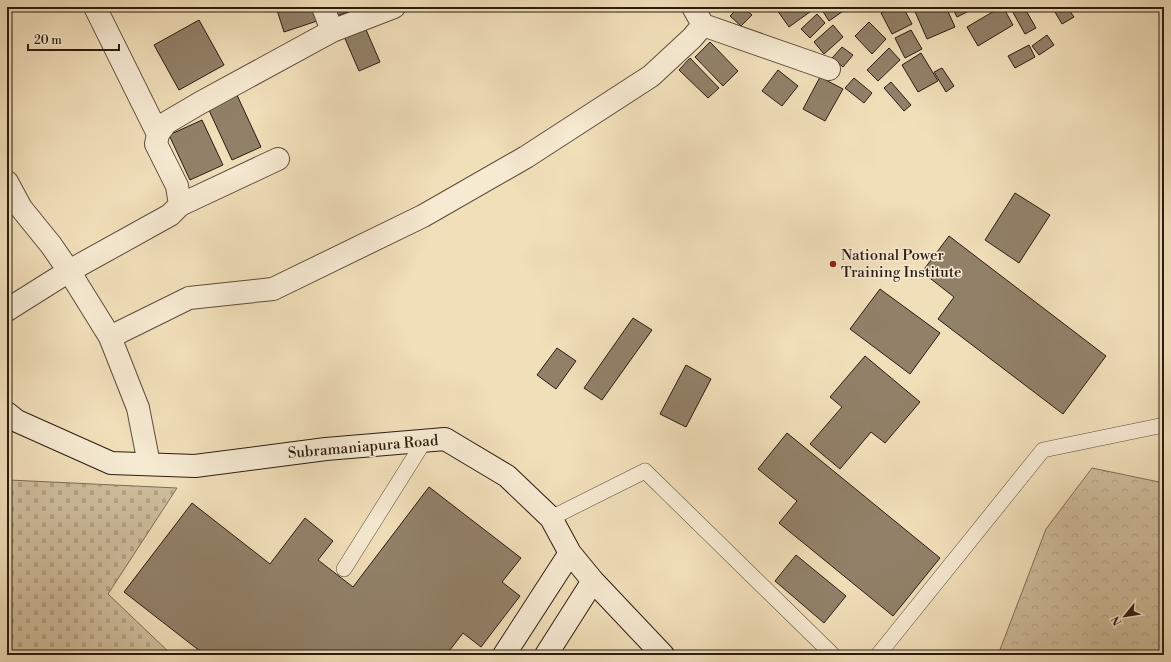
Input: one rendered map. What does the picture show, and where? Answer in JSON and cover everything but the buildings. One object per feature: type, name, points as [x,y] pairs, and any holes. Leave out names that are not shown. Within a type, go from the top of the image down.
[{"type":"street","points":[[95,7],[158,134]]},
{"type":"street","points":[[323,7],[332,31]]},
{"type":"street","points":[[180,205],[177,186],[156,144],[158,134],[166,123],[332,31],[394,7]]},
{"type":"street","points":[[110,336],[189,298],[273,289],[423,216],[526,157],[652,76],[692,38],[698,16],[830,69]]},
{"type":"street","points":[[7,310],[69,271],[170,215],[180,205],[278,159]]},
{"type":"street","points":[[7,182],[21,208],[51,245],[110,336],[138,408],[149,464]]},
{"type":"street","name":"Subramaniapura Road","points":[[7,414],[17,421],[111,463],[195,466],[326,449],[445,439],[507,476],[551,518],[570,553],[593,581],[663,655]]},
{"type":"street","points":[[504,655],[570,553]]},
{"type":"street","points":[[546,655],[593,581]]},
{"type":"lane","points":[[878,655],[1043,450],[1164,425]]},
{"type":"lane","points":[[344,570],[425,440]]},
{"type":"lane","points":[[551,518],[645,472],[833,655]]},
{"type":"green space","points":[[1092,468],[1164,483],[1164,655],[998,655],[1046,529]]},
{"type":"green space","points":[[7,478],[9,480],[177,488],[108,594],[172,655],[7,655]]},
{"type":"place","name":"National Power Training Institute","points":[[833,264]]}]
